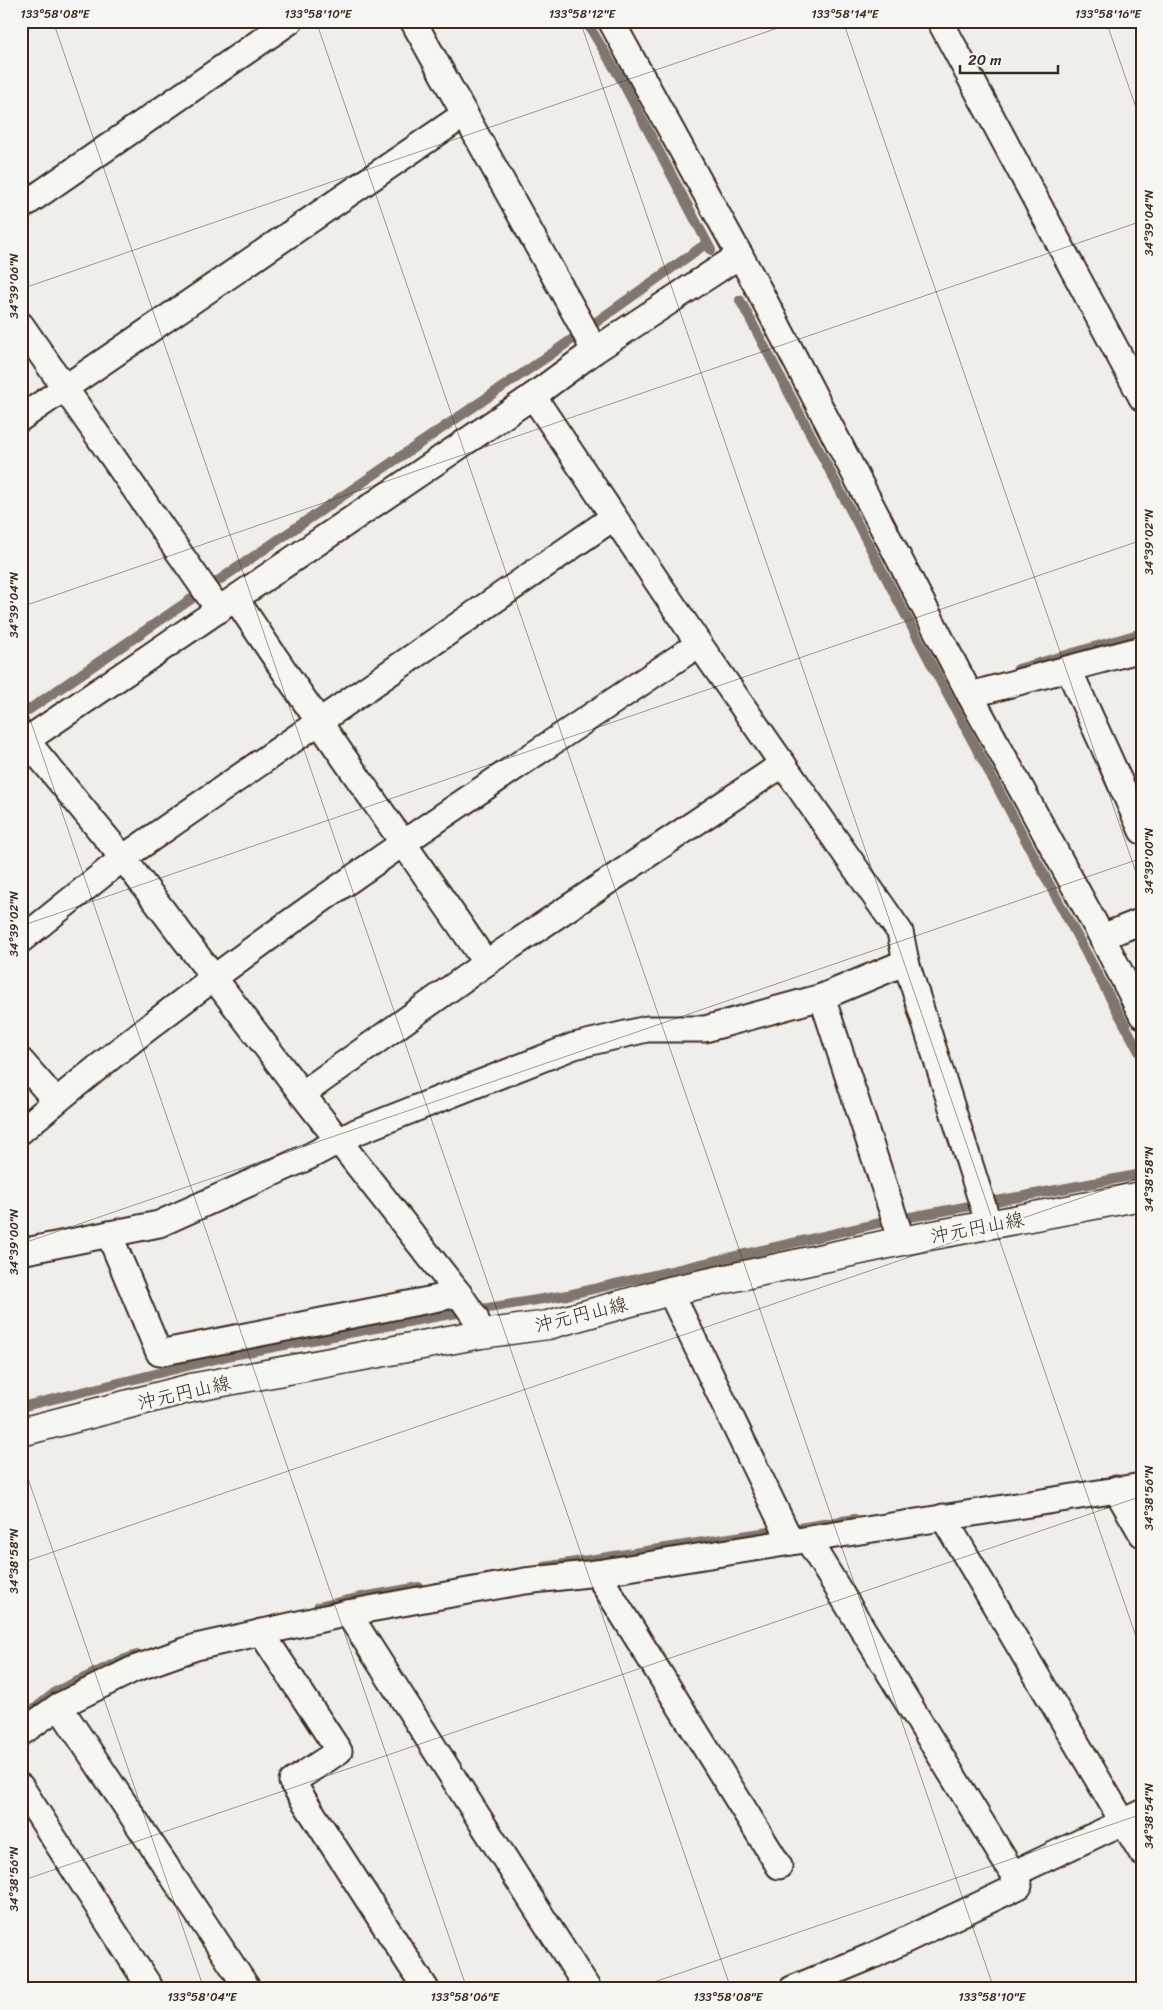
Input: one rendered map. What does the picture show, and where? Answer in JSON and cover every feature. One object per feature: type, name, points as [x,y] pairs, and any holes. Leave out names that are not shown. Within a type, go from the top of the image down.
[{"type":"main road","name":"沖元円山線","points":[[21,1432],[470,1312],[548,1325],[898,1228],[984,1210],[1142,1196]]},
{"type":"street","points":[[21,207],[290,21]]},
{"type":"street","points":[[413,21],[587,337]]},
{"type":"street","points":[[940,21],[1142,398]]},
{"type":"street","points":[[614,22],[740,255],[970,696],[1102,937],[1142,1015]]},
{"type":"street","points":[[21,418],[465,114]]},
{"type":"street","points":[[109,1234],[159,1353],[470,1312],[212,978],[123,858],[23,739],[215,596],[533,396],[587,337],[740,255]]},
{"type":"street","points":[[21,325],[215,596],[318,722],[404,842],[486,963]]},
{"type":"street","points":[[533,396],[699,644],[900,932],[906,962],[984,1210]]},
{"type":"street","points":[[21,940],[123,858],[614,517]]},
{"type":"street","points":[[21,1132],[56,1101],[212,978],[404,842],[699,644]]},
{"type":"street","points":[[970,696],[1142,649]]},
{"type":"street","points":[[1069,670],[1142,832]]},
{"type":"street","points":[[302,1094],[486,963],[783,764]]},
{"type":"street","points":[[1102,937],[1142,921]]},
{"type":"street","points":[[21,1252],[159,1224],[310,1156],[356,1132],[574,1046],[648,1029],[705,1030],[822,997],[906,962]]},
{"type":"street","points":[[822,997],[898,1228]]},
{"type":"street","points":[[21,1061],[56,1101]]},
{"type":"street","points":[[670,1292],[799,1541],[1019,1886],[872,1956],[792,1989]]},
{"type":"street","points":[[21,1733],[59,1706],[134,1669],[196,1648],[261,1632],[348,1613],[525,1581],[597,1573],[1142,1486]]},
{"type":"street","points":[[1116,1489],[1142,1534]]},
{"type":"street","points":[[943,1517],[1133,1818],[1142,1853]]},
{"type":"street","points":[[597,1573],[779,1866]]},
{"type":"street","points":[[348,1613],[588,1989]]},
{"type":"street","points":[[261,1632],[339,1751],[292,1782],[426,1989]]},
{"type":"street","points":[[59,1706],[248,1989]]},
{"type":"street","points":[[21,1787],[151,1989]]},
{"type":"street","points":[[1013,1874],[1133,1818]]},
{"type":"waterway","points":[[586,21],[622,81],[711,250]]},
{"type":"waterway","points":[[21,715],[557,350],[707,243]]},
{"type":"waterway","points":[[740,300],[945,690],[1142,1057]]},
{"type":"waterway","points":[[1018,669],[1142,633]]},
{"type":"waterway","points":[[21,1407],[232,1355],[445,1315],[567,1295],[884,1222],[1142,1174]]},
{"type":"waterway","points":[[799,1528],[855,1519]]},
{"type":"waterway","points":[[544,1567],[768,1532]]},
{"type":"waterway","points":[[318,1607],[419,1587]]},
{"type":"waterway","points":[[32,1711],[57,1691],[120,1661],[137,1655]]}]
